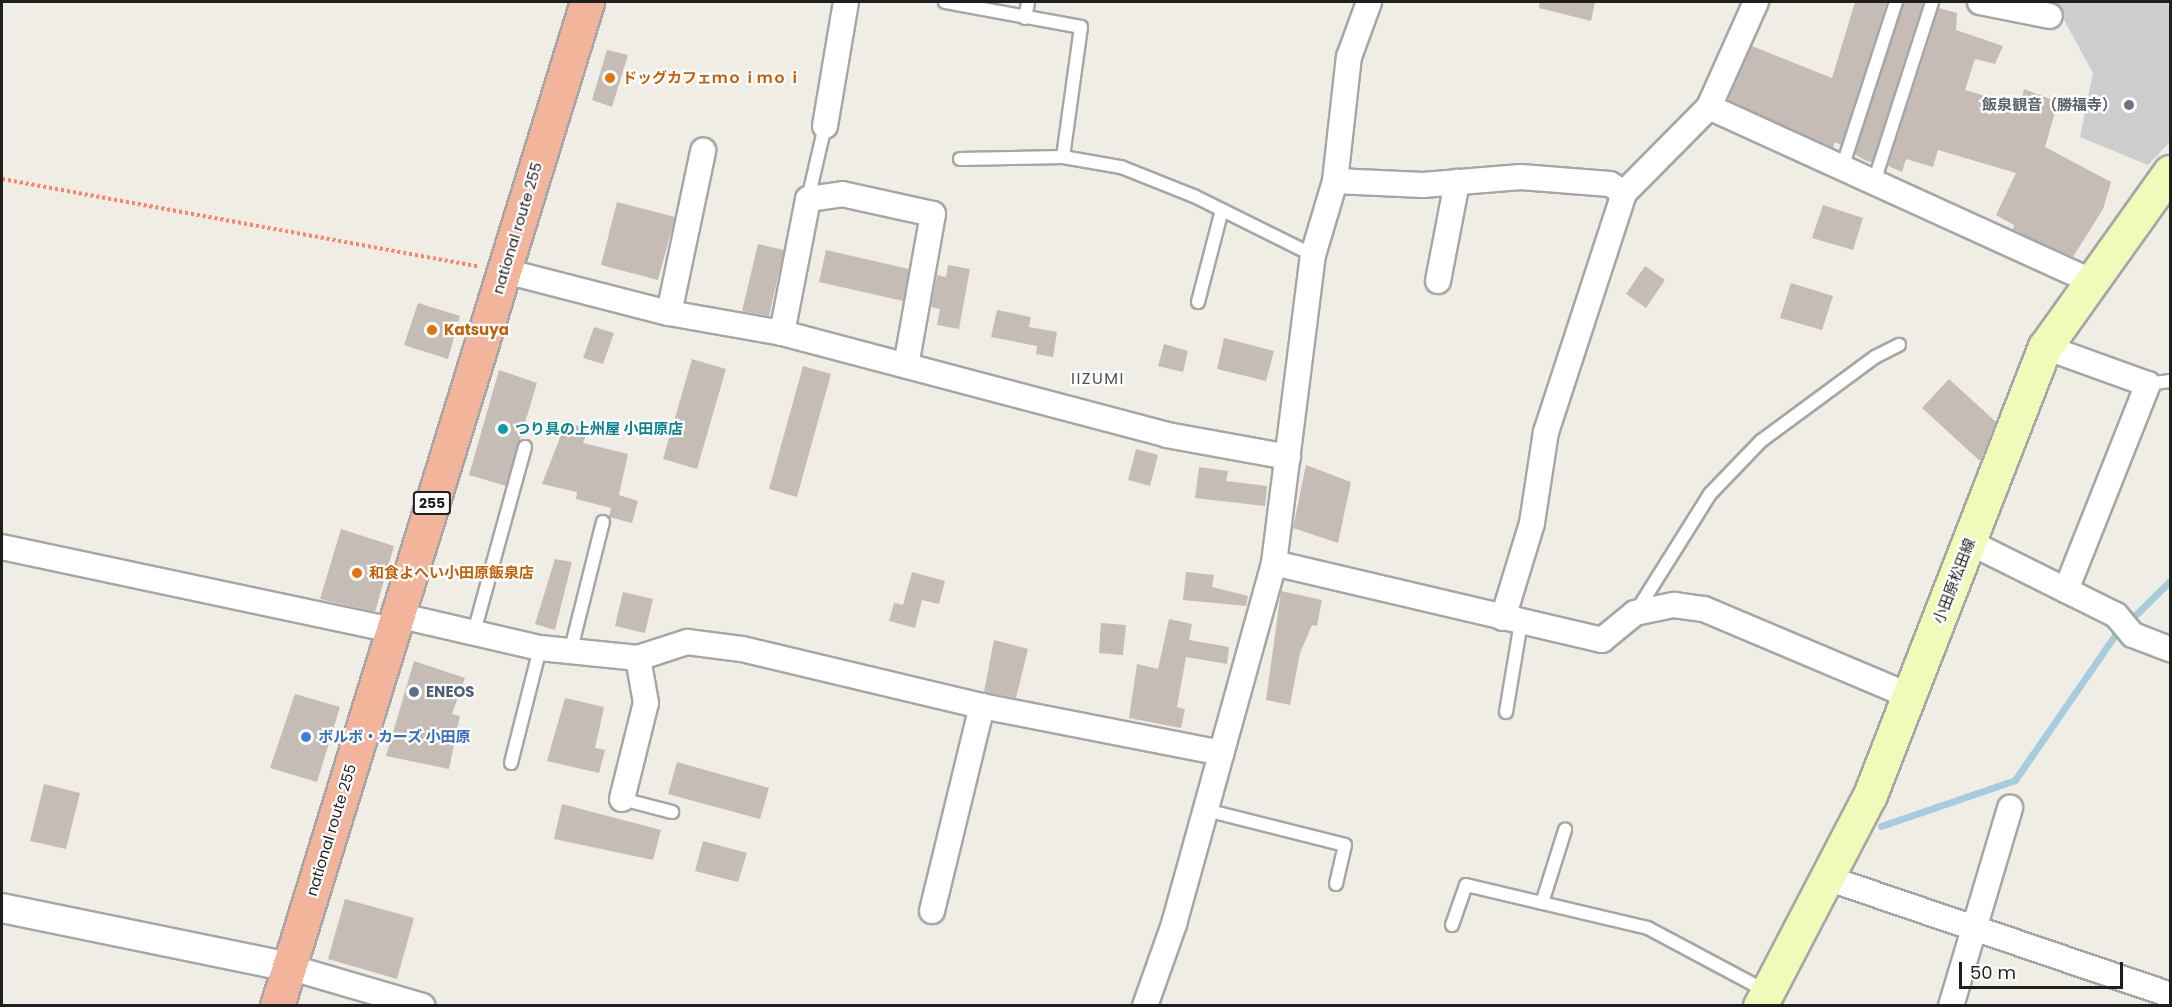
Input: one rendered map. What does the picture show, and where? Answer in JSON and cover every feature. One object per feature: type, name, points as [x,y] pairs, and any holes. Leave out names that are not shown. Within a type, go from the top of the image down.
[{"type":"highway","name":"national route 255","points":[[277,1005],[587,2]]},
{"type":"main road","name":"小田原松田線","points":[[1764,999],[1830,879],[1910,696],[2045,347],[2088,280],[2170,172]]},
{"type":"street","points":[[825,126],[846,2]]},
{"type":"street","points":[[1145,1005],[1206,810],[1274,563],[1312,255],[1335,181],[1349,57],[1369,2]]},
{"type":"street","points":[[1512,620],[1532,523],[1546,432],[1624,193],[1709,107],[1756,2]]},
{"type":"street","points":[[1980,2],[2050,16]]},
{"type":"street","points":[[1709,107],[2088,280]]},
{"type":"street","points":[[669,313],[703,151]]},
{"type":"street","points":[[1335,181],[1457,182],[1521,177],[1610,184],[1624,193]]},
{"type":"street","points":[[1438,281],[1457,182]]},
{"type":"street","points":[[782,333],[808,199],[842,194],[933,214],[906,366]]},
{"type":"street","points":[[505,271],[669,313],[782,333],[1167,435],[1288,457]]},
{"type":"street","points":[[2045,347],[2159,383],[2066,590]]},
{"type":"street","points":[[1969,542],[2116,615],[2133,635],[2170,649]]},
{"type":"street","points":[[2,547],[394,622],[474,632],[540,648],[571,649],[638,658],[687,642],[742,649],[982,706],[1221,753]]},
{"type":"street","points":[[1274,563],[1602,640],[1635,614],[1674,605],[1704,609],[1910,696]]},
{"type":"street","points":[[622,799],[645,703],[638,658]]},
{"type":"street","points":[[932,911],[982,706]]},
{"type":"street","points":[[1951,1005],[2010,808]]},
{"type":"street","points":[[1830,879],[1974,924],[2170,995]]},
{"type":"street","points":[[2,908],[289,967],[422,1005]]},
{"type":"lane","points":[[945,2],[1081,27],[1063,157]]},
{"type":"lane","points":[[1025,18],[1028,2]]},
{"type":"lane","points":[[1842,168],[1896,2]]},
{"type":"lane","points":[[1874,182],[1932,2]]},
{"type":"lane","points":[[808,199],[825,126]]},
{"type":"lane","points":[[960,159],[1063,157],[1121,168],[1222,210],[1312,255]]},
{"type":"lane","points":[[1198,302],[1222,210]]},
{"type":"lane","points":[[1635,614],[1710,494],[1761,441],[1875,357],[1899,345]]},
{"type":"lane","points":[[474,632],[525,447]]},
{"type":"lane","points":[[571,649],[603,522]]},
{"type":"lane","points":[[1506,712],[1512,620]]},
{"type":"lane","points":[[511,763],[540,648]]},
{"type":"lane","points":[[622,799],[672,812]]},
{"type":"lane","points":[[1206,810],[1345,845],[1336,884]]},
{"type":"lane","points":[[1542,903],[1565,830]]},
{"type":"lane","points":[[1452,925],[1466,885],[1648,928],[1764,999]]},
{"type":"path","points":[[2,179],[505,271]]},
{"type":"shaded area","name":"飯泉観音（勝福寺）","points":[[2025,2],[2170,2],[2170,142],[2148,165],[2080,137],[2093,73],[2058,9]]},
{"type":"building","points":[[1540,2],[1595,2],[1591,21],[1539,8]]},
{"type":"building","points":[[1855,2],[1887,2],[1841,145],[1835,142],[1833,148],[1728,100],[1752,46],[1832,78]]},
{"type":"building","points":[[1904,2],[1923,3],[1872,162],[1866,161],[1855,154]]},
{"type":"building","points":[[1939,8],[1957,13],[1956,30],[2003,46],[1995,64],[1975,59],[1965,90],[2020,106],[2024,89],[2058,102],[2045,147],[2111,182],[2103,209],[2073,257],[2013,230],[2014,225],[1996,215],[2016,173],[1938,150],[1933,167],[1906,159],[1902,172],[1888,166]]},
{"type":"building","name":"ドッグカフェｍｏｉｍｏｉ","points":[[607,50],[628,55],[612,107],[592,100]]},
{"type":"building","points":[[617,202],[675,217],[658,280],[601,265]]},
{"type":"building","points":[[1823,205],[1863,218],[1853,250],[1812,238]]},
{"type":"building","points":[[758,244],[784,250],[769,316],[742,311]]},
{"type":"building","points":[[826,250],[909,269],[903,301],[819,282]]},
{"type":"building","points":[[948,265],[970,269],[959,329],[937,325],[940,309],[931,307],[937,275],[946,277]]},
{"type":"building","points":[[1645,266],[1665,280],[1646,308],[1626,294]]},
{"type":"building","points":[[1791,283],[1833,296],[1822,330],[1780,318]]},
{"type":"building","name":"Katsuya","points":[[418,303],[460,316],[448,359],[404,345]]},
{"type":"building","points":[[997,310],[1031,317],[1029,327],[1057,332],[1053,357],[1036,354],[1037,346],[991,337]]},
{"type":"building","points":[[594,327],[614,333],[603,364],[583,358]]},
{"type":"building","points":[[1224,338],[1274,351],[1266,381],[1217,369]]},
{"type":"building","points":[[1164,344],[1188,351],[1183,372],[1158,366]]},
{"type":"building","points":[[692,359],[726,369],[697,469],[663,459]]},
{"type":"building","points":[[803,366],[831,374],[797,497],[769,489]]},
{"type":"building","name":"つり具の上州屋 小田原店","points":[[499,370],[537,383],[506,486],[469,475]]},
{"type":"building","points":[[1949,379],[1996,422],[1980,461],[1922,408]]},
{"type":"building","points":[[566,422],[588,429],[583,443],[628,454],[619,495],[638,501],[632,523],[609,517],[611,508],[576,499],[577,492],[542,484]]},
{"type":"building","points":[[1136,449],[1158,455],[1150,486],[1128,480]]},
{"type":"building","points":[[1306,465],[1351,482],[1338,543],[1293,528]]},
{"type":"building","points":[[1199,467],[1228,471],[1226,481],[1267,486],[1265,506],[1195,498]]},
{"type":"building","name":"和食よへい小田原飯泉店","points":[[341,529],[394,546],[375,612],[320,599]]},
{"type":"building","points":[[555,559],[572,562],[555,630],[535,624]]},
{"type":"building","points":[[912,572],[945,581],[939,604],[922,600],[915,628],[889,621],[894,603],[903,605]]},
{"type":"building","points":[[1186,572],[1214,575],[1212,587],[1248,596],[1246,606],[1183,600]]},
{"type":"building","points":[[1281,591],[1322,600],[1317,626],[1312,625],[1300,653],[1290,705],[1266,700]]},
{"type":"building","points":[[623,592],[653,599],[645,633],[615,626]]},
{"type":"building","points":[[1169,619],[1192,624],[1189,640],[1229,647],[1227,664],[1186,657],[1177,707],[1185,709],[1181,728],[1129,718],[1137,664],[1158,669]]},
{"type":"building","points":[[1101,623],[1126,625],[1123,655],[1099,653]]},
{"type":"building","points":[[994,640],[1028,649],[1016,698],[984,692]]},
{"type":"building","points":[[414,661],[465,678],[452,714],[460,716],[449,769],[386,756]]},
{"type":"building","name":"ボルボ・カーズ 小田原","points":[[295,694],[340,707],[317,782],[270,768]]},
{"type":"building","points":[[565,698],[604,707],[595,748],[605,750],[599,773],[547,761]]},
{"type":"building","points":[[677,762],[769,788],[760,819],[668,794]]},
{"type":"building","points":[[44,784],[80,793],[66,849],[30,841]]},
{"type":"building","points":[[562,804],[661,830],[653,860],[554,839]]},
{"type":"building","points":[[703,841],[747,853],[738,882],[695,871]]},
{"type":"building","points":[[345,899],[414,918],[397,979],[328,959]]},
{"type":"waterway","points":[[1881,826],[2015,780],[2115,635],[2170,581]]},
{"type":"place","name":"ドッグカフェｍｏｉｍｏｉ","points":[[610,78]]},
{"type":"place","name":"飯泉観音（勝福寺）","points":[[2129,105]]},
{"type":"place","name":"Katsuya","points":[[432,330]]},
{"type":"place","name":"つり具の上州屋 小田原店","points":[[503,429]]},
{"type":"place","name":"和食よへい小田原飯泉店","points":[[357,573]]},
{"type":"place","name":"ENEOS","points":[[414,692]]},
{"type":"place","name":"ボルボ・カーズ 小田原","points":[[306,737]]},
{"type":"district","name":"IIZUMI","points":[[1098,379]]}]
